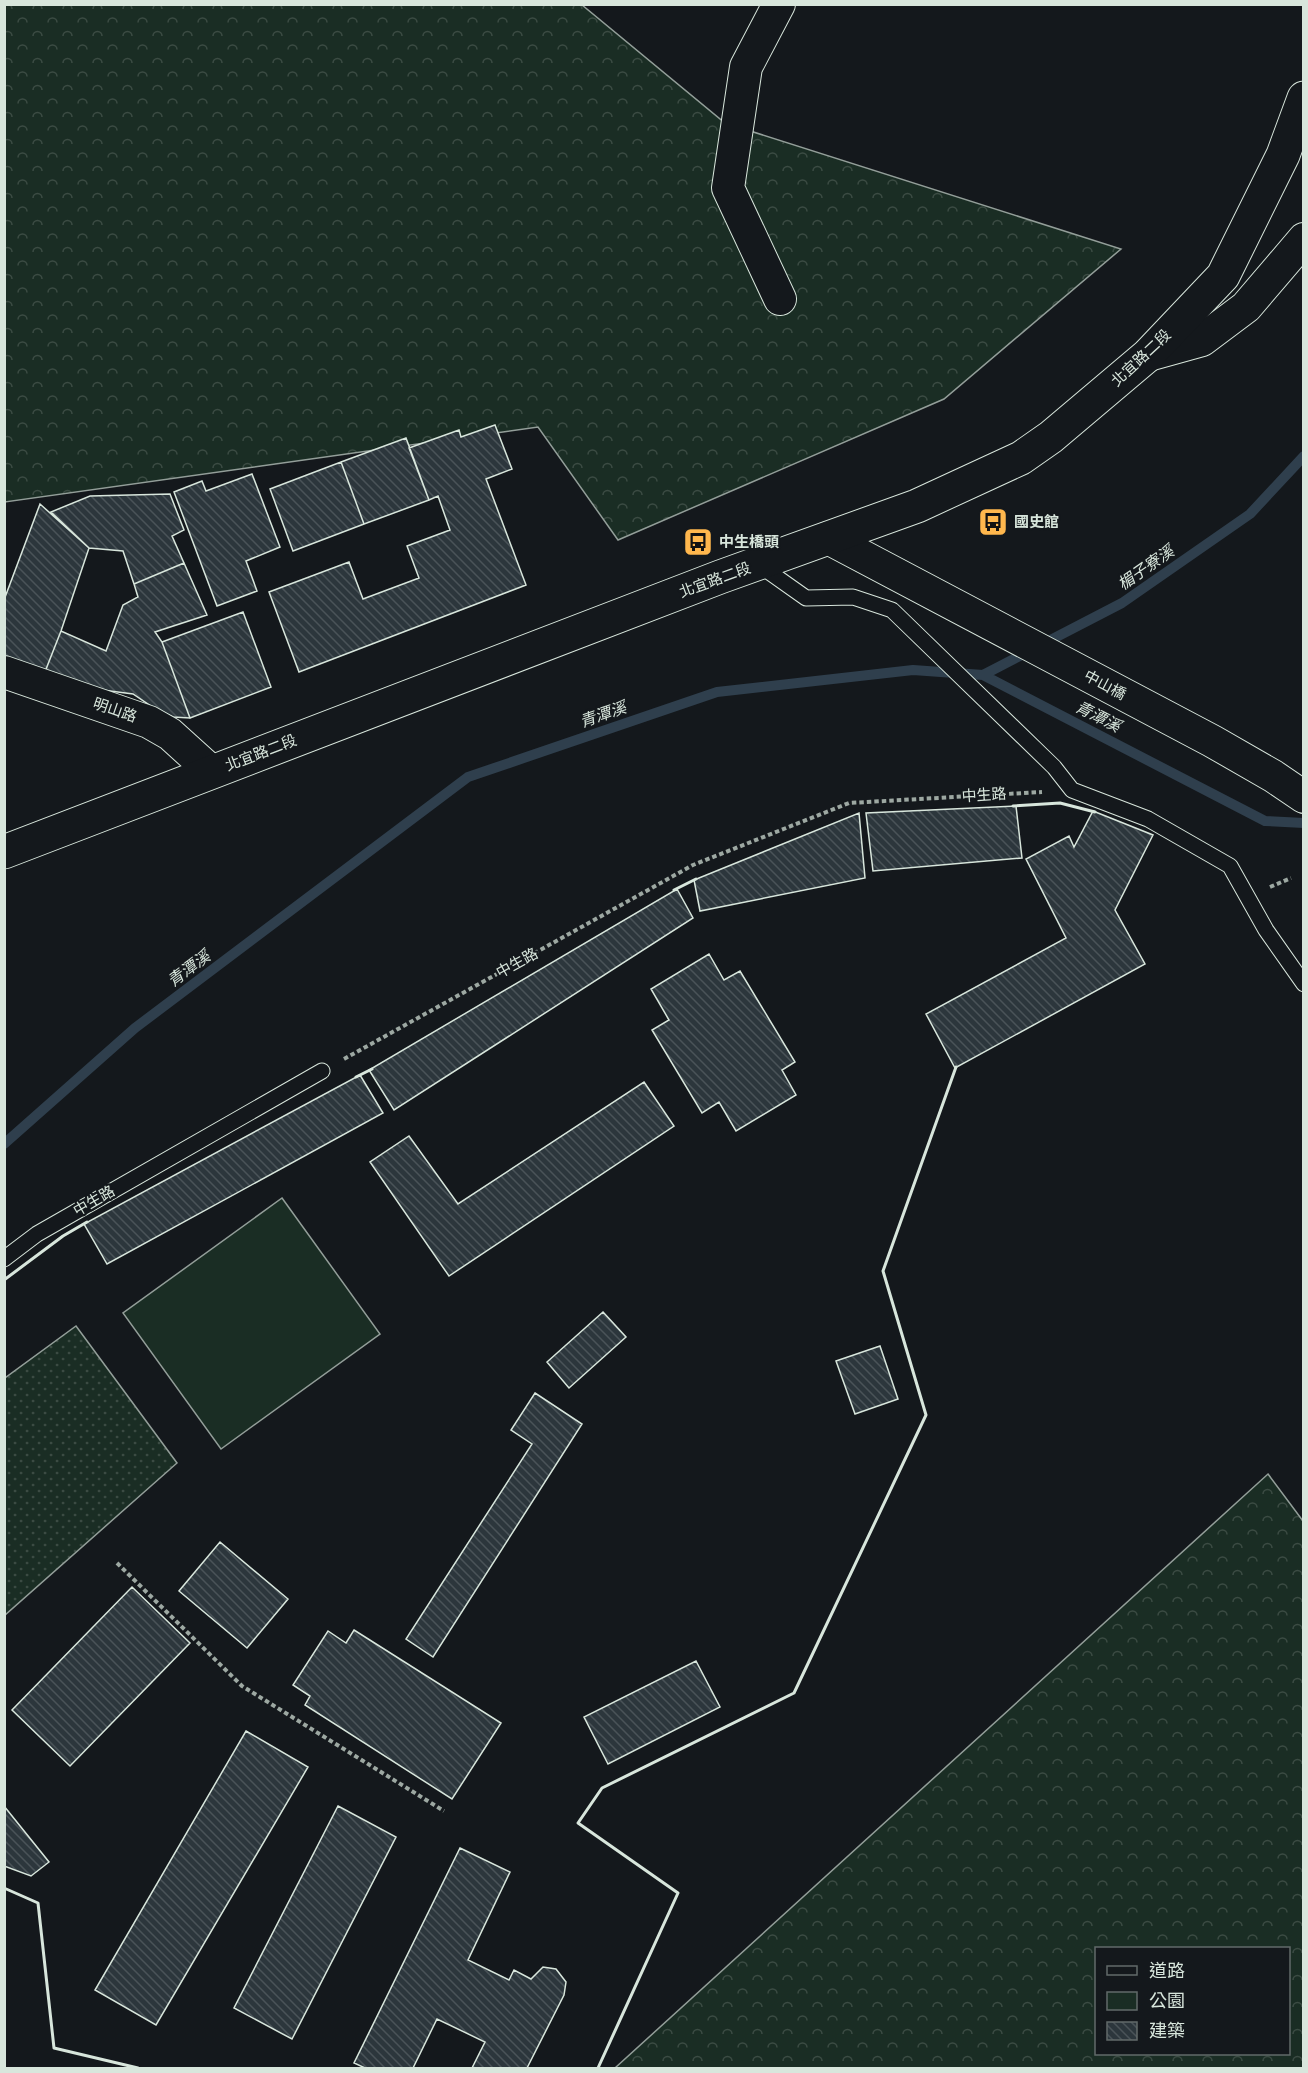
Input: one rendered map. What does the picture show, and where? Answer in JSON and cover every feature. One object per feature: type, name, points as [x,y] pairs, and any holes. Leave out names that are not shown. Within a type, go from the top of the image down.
[{"type":"main road","name":"北宜路二段","points":[[4,852],[709,581],[917,506],[1021,458],[1052,437],[1148,354],[1222,276],[1283,156],[1304,98]]},
{"type":"street","points":[[779,4],[746,67],[728,188],[780,299]]},
{"type":"street","points":[[1148,354],[1202,340],[1246,307],[1304,239]]},
{"type":"street","name":"中山橋","points":[[828,538],[1212,741],[1273,776],[1304,797]]},
{"type":"street","name":"明山路","points":[[4,672],[149,722],[170,734],[212,772]]},
{"type":"lane","points":[[758,564],[806,598],[853,597],[892,610],[1054,767],[1072,790],[1148,819],[1230,866],[1266,930],[1304,984]]},
{"type":"lane","name":"中生路","points":[[4,1259],[37,1234],[322,1071]]},
{"type":"path","name":"中生路","points":[[322,1071],[693,865],[849,804],[1072,790]]},
{"type":"path","points":[[117,1563],[242,1686],[444,1810]]},
{"type":"green space","points":[[4,5],[582,5],[725,123],[1121,249],[944,399],[618,540],[538,427],[5,502]]},
{"type":"green space","points":[[282,1198],[380,1334],[221,1449],[123,1313]]},
{"type":"green space","points":[[76,1326],[177,1463],[5,1615],[5,1378]]},
{"type":"green space","points":[[1268,1474],[1303,1521],[1303,2068],[615,2068]]},
{"type":"building","points":[[495,425],[512,469],[486,479],[526,585],[299,672],[269,592],[349,562],[363,599],[419,578],[407,546],[450,530],[438,496],[429,500],[409,448],[459,430],[461,437]]},
{"type":"building","points":[[406,438],[429,500],[364,524],[341,462]]},
{"type":"building","points":[[341,462],[364,524],[293,551],[270,489]]},
{"type":"building","points":[[252,474],[280,547],[246,561],[257,591],[217,606],[174,492],[202,481],[206,491]]},
{"type":"building","points":[[170,494],[184,530],[172,536],[184,563],[134,584],[123,551],[89,548],[51,512],[90,496]]},
{"type":"building","points":[[40,504],[89,548],[41,682],[4,678],[4,600]]},
{"type":"building","points":[[184,563],[207,615],[155,632],[162,642],[190,718],[173,717],[133,694],[41,682],[61,631],[106,651],[123,605],[138,597],[134,584]]},
{"type":"building","points":[[243,612],[271,687],[190,718],[162,642]]},
{"type":"building","points":[[1016,806],[1022,858],[873,871],[866,813]]},
{"type":"building","points":[[1093,811],[1153,835],[1115,910],[1145,964],[955,1068],[926,1014],[1066,938],[1026,859],[1069,836],[1074,847]]},
{"type":"building","points":[[859,813],[865,878],[700,911],[694,880]]},
{"type":"building","points":[[677,889],[693,918],[394,1110],[369,1070]]},
{"type":"building","points":[[709,954],[724,980],[740,971],[795,1062],[782,1070],[796,1095],[736,1131],[719,1102],[702,1113],[652,1030],[669,1020],[651,989]]},
{"type":"building","points":[[360,1075],[383,1113],[107,1264],[84,1224]]},
{"type":"building","points":[[644,1082],[674,1126],[449,1276],[370,1162],[409,1136],[458,1204]]},
{"type":"building","points":[[603,1312],[626,1337],[569,1388],[547,1362]]},
{"type":"building","points":[[880,1346],[898,1399],[855,1414],[836,1361]]},
{"type":"building","points":[[535,1393],[582,1424],[433,1657],[406,1639],[532,1444],[511,1430]]},
{"type":"building","points":[[220,1542],[288,1599],[247,1648],[179,1591]]},
{"type":"building","points":[[132,1587],[190,1643],[70,1766],[12,1710]]},
{"type":"building","points":[[354,1630],[501,1723],[452,1799],[305,1705],[310,1696],[293,1685],[328,1631],[346,1643]]},
{"type":"building","points":[[696,1661],[720,1707],[608,1764],[584,1717]]},
{"type":"building","points":[[246,1731],[308,1767],[156,2025],[95,1990]]},
{"type":"building","points":[[4,1806],[49,1862],[31,1876],[4,1866]]},
{"type":"building","points":[[338,1806],[396,1837],[292,2039],[234,2008]]},
{"type":"building","points":[[460,1848],[510,1872],[468,1960],[509,1980],[514,1970],[531,1979],[543,1967],[556,1969],[566,1982],[564,1995],[527,2068],[472,2068],[485,2042],[437,2019],[413,2068],[365,2068],[354,2063]]},
{"type":"waterway","name":"楣子寮溪","points":[[983,675],[1122,603],[1250,514],[1304,456]]},
{"type":"waterway","name":"青潭溪","points":[[4,1144],[135,1028],[468,777],[717,692],[913,670],[983,675],[1265,821],[1304,823]]},
{"type":"wall","points":[[1013,806],[1060,803],[1095,812]]},
{"type":"wall","points":[[674,890],[696,879]]},
{"type":"wall","points":[[598,2068],[678,1893],[578,1823],[602,1788],[794,1693],[926,1415],[883,1271],[956,1067]]},
{"type":"wall","points":[[356,1077],[372,1069]]},
{"type":"wall","points":[[4,1280],[63,1236],[87,1222]]},
{"type":"wall","points":[[4,1888],[38,1903],[54,2048],[138,2068]]},
{"type":"place","name":"國史館","points":[[993,522]]},
{"type":"place","name":"中生橋頭","points":[[698,542]]}]
